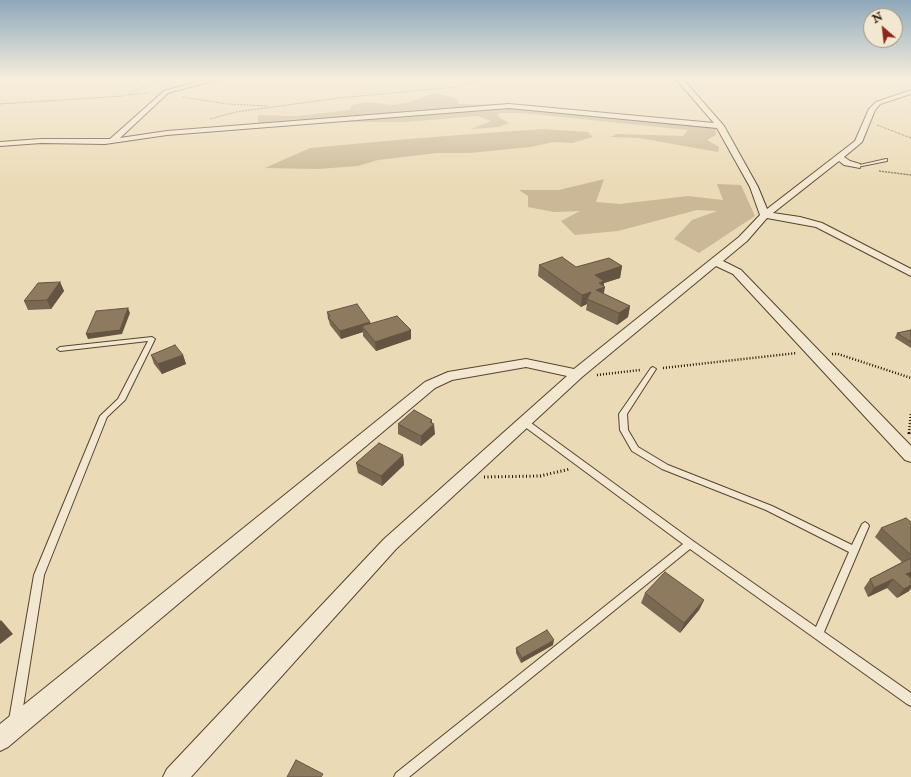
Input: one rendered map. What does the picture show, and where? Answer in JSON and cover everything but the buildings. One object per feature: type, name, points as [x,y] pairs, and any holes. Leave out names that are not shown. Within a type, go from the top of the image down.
[{"type":"street","points":[[112,141],[141,114]]},
{"type":"street","points":[[0,144],[112,141],[167,133],[404,114]]},
{"type":"street","points":[[596,114],[720,126]]},
{"type":"street","points":[[710,114],[720,126],[754,187],[765,215]]},
{"type":"street","points":[[175,777],[390,544],[577,374],[743,239],[765,215],[858,142],[870,114]]},
{"type":"street","points":[[839,156],[847,163],[857,166]]},
{"type":"street","points":[[765,215],[800,220],[819,225],[911,273]]},
{"type":"street","points":[[714,262],[725,265],[737,272],[911,456]]},
{"type":"street","points":[[0,739],[430,385],[448,376],[526,363],[577,374]]},
{"type":"lane","points":[[857,166],[886,160]]},
{"type":"lane","points":[[14,728],[39,575],[104,416],[121,400],[152,339],[60,349]]},
{"type":"lane","points":[[653,369],[623,414],[624,430],[635,449],[665,467],[769,508],[854,550]]},
{"type":"lane","points":[[524,422],[690,544],[911,700]]},
{"type":"lane","points":[[818,634],[865,526]]},
{"type":"lane","points":[[400,777],[690,544]]},
{"type":"path","points":[[207,120],[228,114]]},
{"type":"path","points":[[868,120],[883,128],[911,138]]},
{"type":"path","points":[[857,166],[911,175]]},
{"type":"path","points":[[577,374],[588,376],[755,359],[791,353],[838,354],[911,378]]},
{"type":"path","points":[[466,475],[495,478],[540,476],[584,467]]},
{"type":"shaded area","points":[[312,114],[498,114],[499,117],[509,123],[499,127],[471,129],[491,121],[478,116],[405,122],[284,122],[258,124],[258,115],[296,116]]},
{"type":"shaded area","points":[[534,114],[613,114],[715,124],[716,135],[707,140],[719,147],[718,152],[639,138],[611,137],[616,134],[683,136],[688,130]]},
{"type":"shaded area","points":[[542,129],[588,132],[593,137],[572,143],[554,142],[530,147],[470,153],[437,153],[378,160],[358,166],[318,169],[265,168],[310,148]]},
{"type":"shaded area","points":[[604,179],[596,202],[620,204],[688,196],[723,200],[717,184],[741,185],[755,216],[699,253],[674,239],[692,220],[717,211],[697,210],[618,231],[575,235],[561,221],[580,211],[554,212],[528,207],[528,196],[519,190],[559,190]]}]
